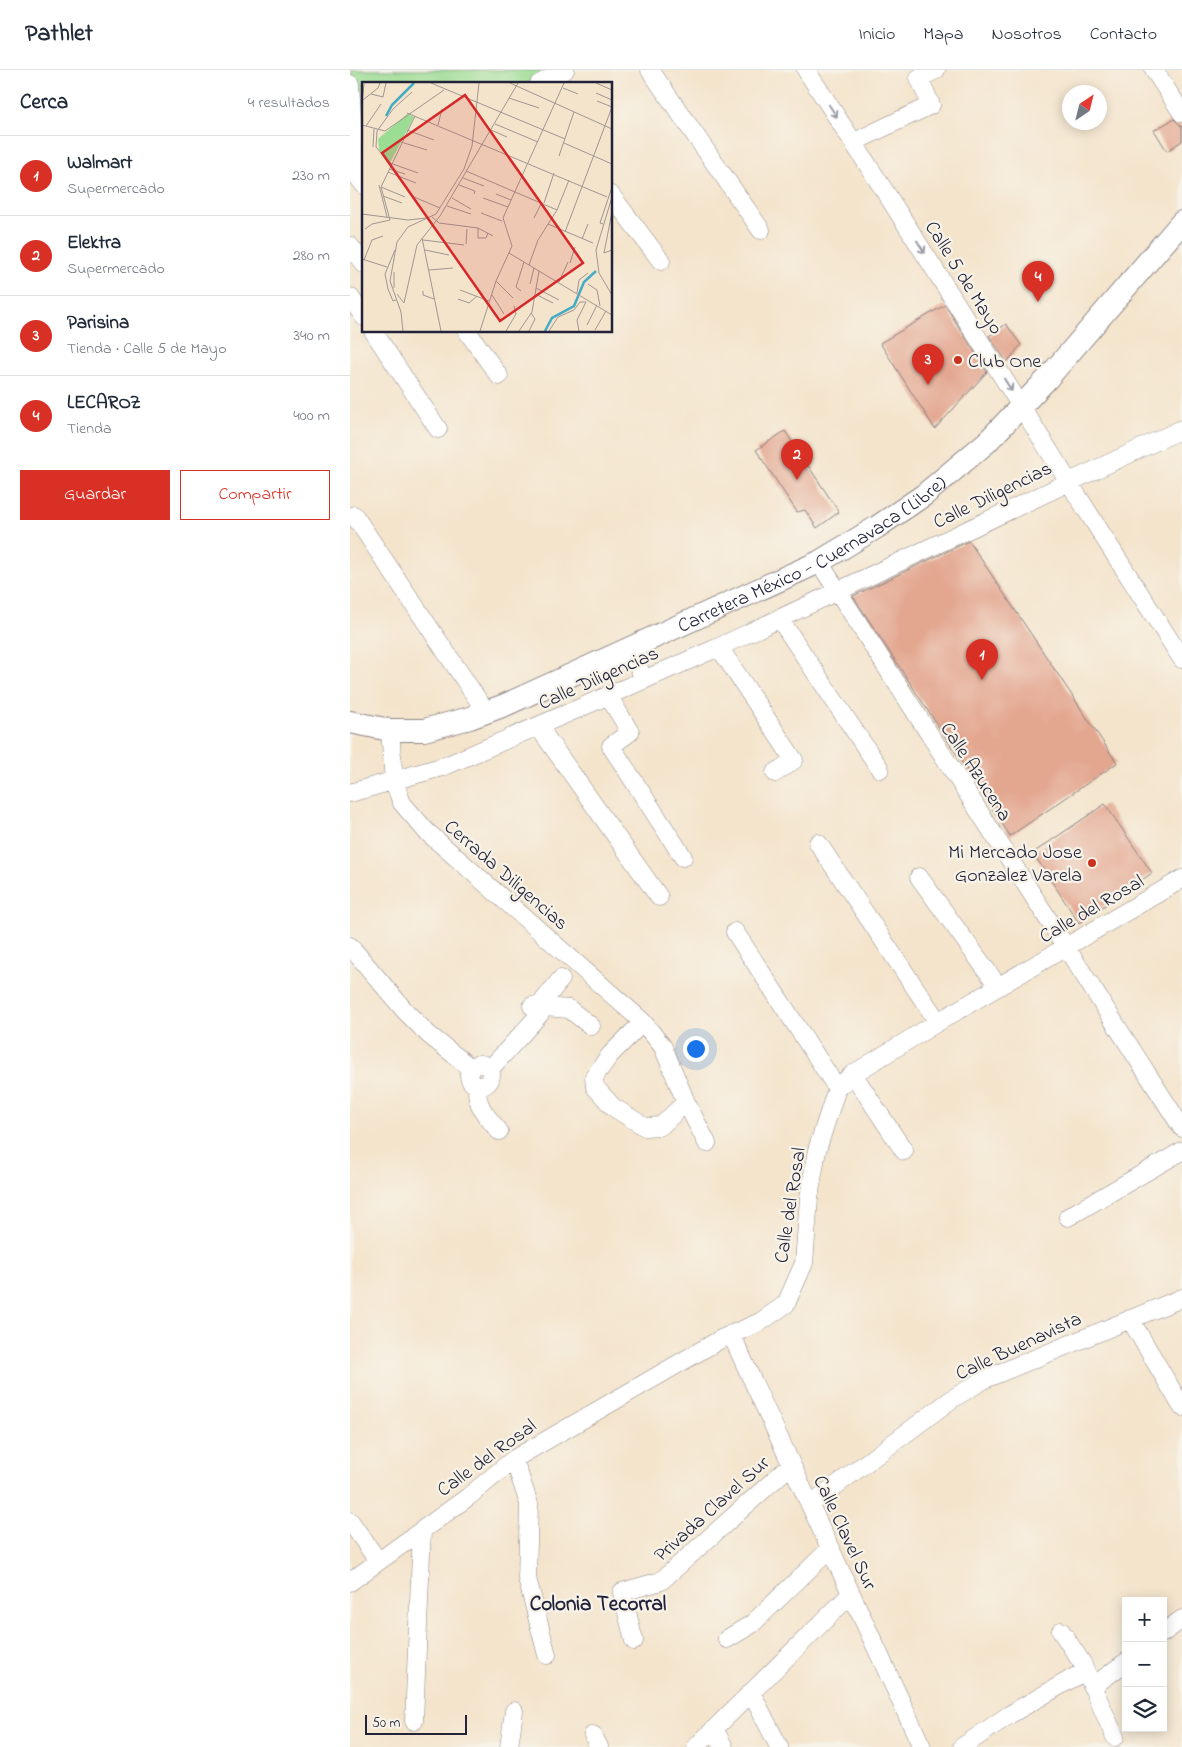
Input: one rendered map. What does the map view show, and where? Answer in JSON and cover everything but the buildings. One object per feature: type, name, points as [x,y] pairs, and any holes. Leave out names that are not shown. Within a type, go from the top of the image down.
[{"type":"main road","name":"Carretera México - Cuernavaca (Libre)","points":[[356,721],[390,730],[424,730],[486,712],[819,562],[877,527],[924,495],[987,442],[1022,406],[1182,222]]},
{"type":"street","points":[[543,82],[564,70]]},
{"type":"street","points":[[650,70],[761,230]]},
{"type":"street","name":"Calle 5 de Mayo","points":[[806,70],[854,142],[1022,406],[1067,482],[1182,659]]},
{"type":"street","points":[[854,142],[931,105],[919,78],[936,70]]},
{"type":"street","points":[[1154,70],[1182,114]]},
{"type":"street","points":[[350,84],[356,174],[362,182]]},
{"type":"street","points":[[350,193],[362,186]]},
{"type":"street","points":[[612,196],[661,261]]},
{"type":"street","points":[[350,246],[362,261]]},
{"type":"street","points":[[350,297],[362,314]]},
{"type":"street","points":[[374,332],[438,429]]},
{"type":"street","points":[[468,332],[499,376]]},
{"type":"street","name":"Calle Diligencias","points":[[350,793],[445,766],[644,680],[719,647],[1182,429]]},
{"type":"street","points":[[354,515],[486,712]]},
{"type":"street","name":"Calle Azucena","points":[[819,562],[1182,1128]]},
{"type":"street","points":[[779,618],[880,769]]},
{"type":"street","points":[[719,647],[794,760],[775,773]]},
{"type":"street","points":[[630,648],[644,680]]},
{"type":"street","points":[[608,695],[630,732],[611,746],[684,857]]},
{"type":"street","points":[[538,726],[659,896]]},
{"type":"street","name":"Cerrada Diligencias","points":[[390,730],[394,782],[402,803],[426,831],[643,1022],[662,1047],[686,1102],[707,1143]]},
{"type":"street","points":[[818,844],[938,1022]]},
{"type":"street","points":[[919,877],[998,986]]},
{"type":"street","name":"Calle del Rosal","points":[[350,1582],[422,1530],[514,1459],[566,1427],[731,1334],[760,1322],[786,1304],[804,1263],[809,1198],[817,1150],[837,1088],[853,1074],[938,1022],[1182,879]]},
{"type":"street","points":[[735,932],[837,1088]]},
{"type":"street","points":[[350,946],[406,1012],[429,1035],[491,1073],[489,1082],[477,1086],[476,1098],[481,1110],[499,1132]]},
{"type":"street","points":[[481,1067],[561,978]]},
{"type":"street","points":[[539,1004],[569,1009],[591,1026]]},
{"type":"street","points":[[643,1022],[610,1055],[594,1076],[595,1087],[613,1107],[645,1127],[661,1126],[686,1102]]},
{"type":"street","points":[[853,1074],[904,1151]]},
{"type":"street","points":[[1068,1217],[1182,1152]]},
{"type":"street","name":"Calle Buenavista","points":[[811,1504],[952,1399],[985,1380],[1182,1298]]},
{"type":"street","points":[[1130,1319],[1182,1407]]},
{"type":"street","name":"Calle Clavel Sur","points":[[731,1334],[922,1747]]},
{"type":"street","points":[[514,1459],[529,1504],[527,1578],[547,1655]]},
{"type":"street","name":"Privada Clavel Sur","points":[[634,1641],[622,1592],[660,1581],[791,1465]]},
{"type":"street","points":[[350,1521],[378,1561]]},
{"type":"street","points":[[414,1721],[422,1530]]},
{"type":"street","points":[[727,1639],[752,1624],[831,1548]]},
{"type":"street","points":[[696,1747],[851,1594]]},
{"type":"street","points":[[1167,1630],[1182,1619]]},
{"type":"street","points":[[1061,1632],[1085,1670],[1115,1737]]},
{"type":"street","points":[[1092,1687],[1122,1665]]},
{"type":"street","points":[[962,1747],[1009,1715],[1085,1670]]},
{"type":"street","points":[[751,1692],[779,1747]]},
{"type":"street","points":[[509,1747],[514,1711]]},
{"type":"street","points":[[714,1729],[724,1747]]},
{"type":"green space","points":[[351,70],[556,70],[534,82],[362,82],[362,147],[358,98]]},
{"type":"place","name":"LECAROZ","points":[[1038,302]]},
{"type":"place","name":"Club One","points":[[958,360]]},
{"type":"place","name":"Parisina","points":[[928,385]]},
{"type":"place","name":"Elektra","points":[[797,480]]},
{"type":"place","name":"Walmart","points":[[982,680]]},
{"type":"place","name":"Mi Mercado Jose Gonzalez Varela","points":[[1092,863]]},
{"type":"district","name":"Colonia Tecorral","points":[[598,1603]]}]
